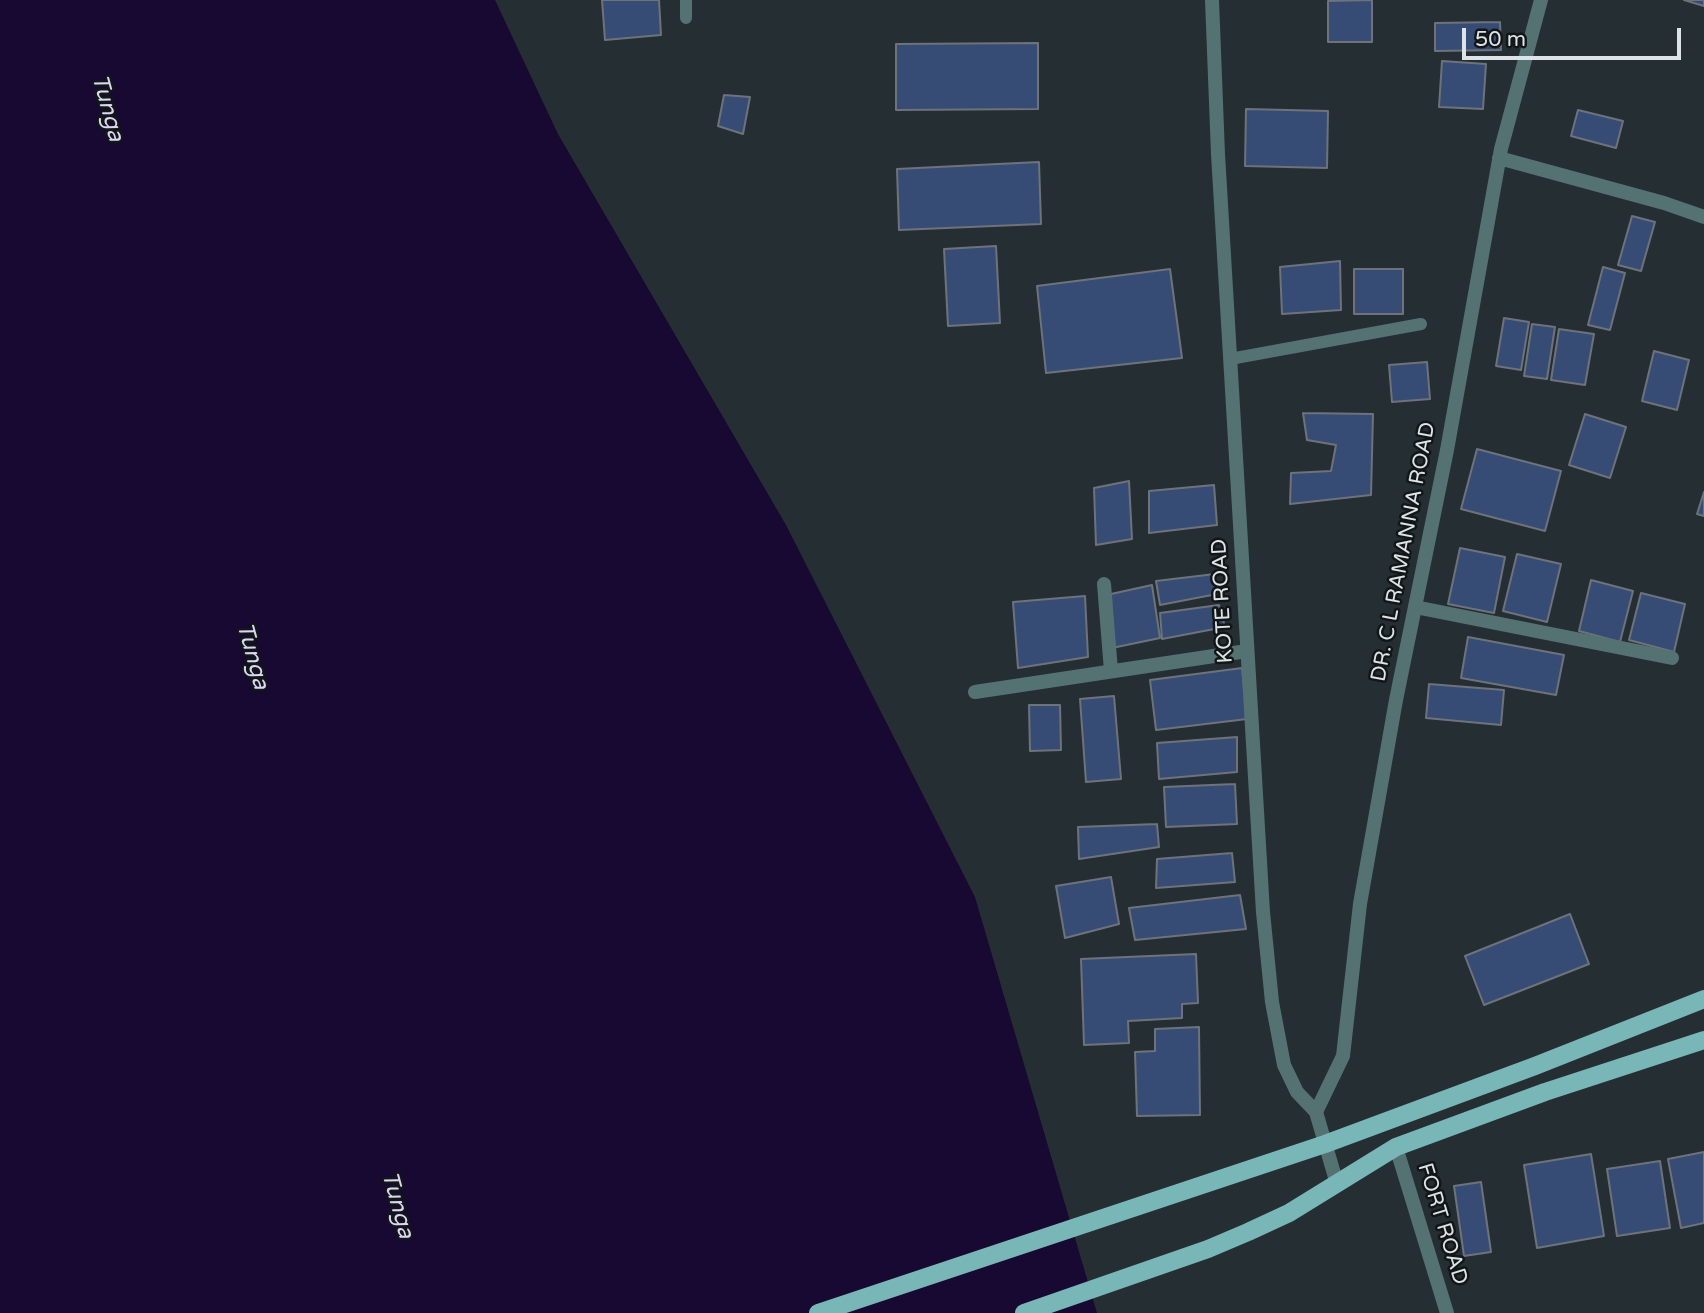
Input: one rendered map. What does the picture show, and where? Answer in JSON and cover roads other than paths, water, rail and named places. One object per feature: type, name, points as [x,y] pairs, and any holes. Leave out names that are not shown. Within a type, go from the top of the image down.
[{"type":"main road","points":[[818,1313],[1325,1144],[1535,1066],[1704,999]]},
{"type":"main road","points":[[1024,1313],[1208,1249],[1289,1213],[1396,1147],[1545,1092],[1704,1040]]},
{"type":"street","name":"KOTE ROAD","points":[[1212,0],[1247,651],[1263,912],[1272,1002],[1284,1065],[1297,1093],[1316,1112],[1337,1184]]},
{"type":"street","name":"DR. C L RAMANNA ROAD","points":[[1316,1112],[1343,1056],[1360,904],[1396,700],[1447,450],[1499,158],[1541,0]]},
{"type":"street","points":[[1499,158],[1664,203],[1704,218]]},
{"type":"street","points":[[1104,584],[1111,671]]},
{"type":"street","points":[[1415,607],[1672,658]]},
{"type":"street","points":[[975,692],[1247,651]]},
{"type":"street","name":"FORT ROAD","points":[[1396,1147],[1447,1313]]},
{"type":"lane","points":[[686,0],[686,19]]},
{"type":"lane","points":[[1230,359],[1421,324]]},
{"type":"water","name":"Tunga","points":[[0,0],[495,0],[558,134],[786,525],[975,897],[1097,1313],[0,1313]]}]
